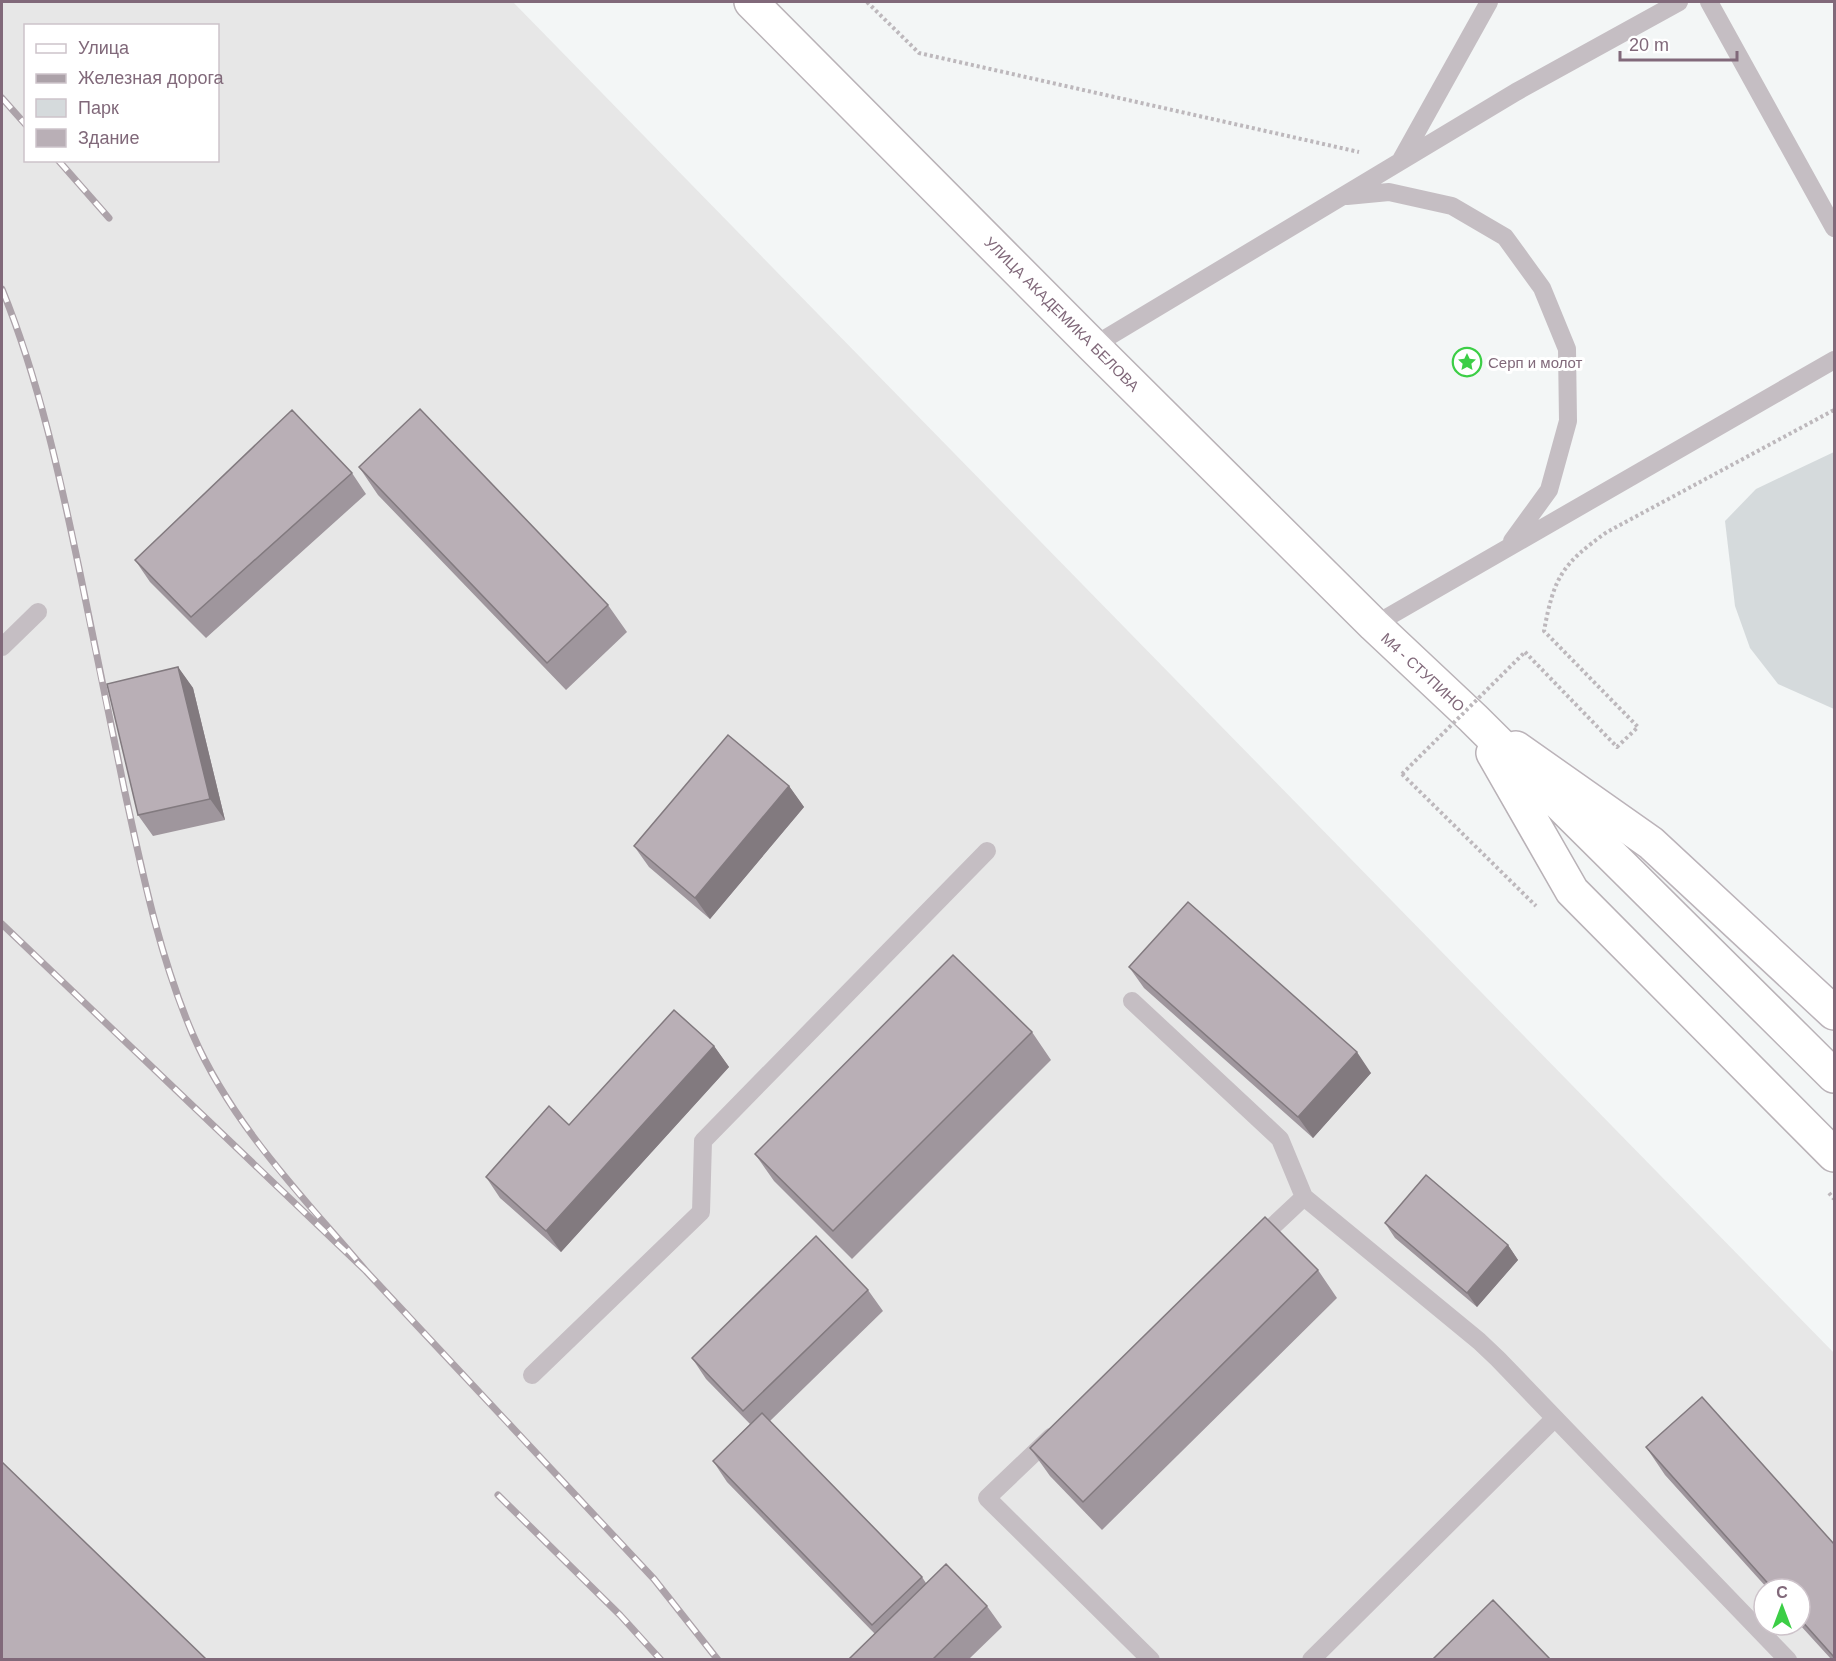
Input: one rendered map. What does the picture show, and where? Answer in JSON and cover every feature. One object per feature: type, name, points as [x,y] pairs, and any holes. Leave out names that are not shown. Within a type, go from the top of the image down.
[{"type":"main road","name":"УЛИЦА АКАДЕМИКА БЕЛОВА","points":[[752,2],[1374,626]]},
{"type":"main road","name":"М4 - СТУПИНО","points":[[1374,626],[1473,718]]},
{"type":"main road","points":[[1473,718],[1651,843],[1834,1013]]},
{"type":"main road","points":[[1473,718],[1834,1076]]},
{"type":"main road","points":[[1473,718],[1572,891],[1834,1155]]},
{"type":"lane","points":[[1400,161],[1488,2]]},
{"type":"lane","points":[[1093,346],[1530,84],[1679,2]]},
{"type":"lane","points":[[1709,2],[1834,228]]},
{"type":"lane","points":[[1342,197],[1389,192],[1452,206],[1504,237],[1542,288],[1567,349],[1568,421],[1549,490],[1508,548]]},
{"type":"lane","points":[[1374,626],[1834,360]]},
{"type":"lane","points":[[2,647],[38,612]]},
{"type":"lane","points":[[532,1375],[701,1212],[703,1141],[987,851]]},
{"type":"lane","points":[[1132,1001],[1280,1139],[1304,1197],[1479,1341],[1788,1659]]},
{"type":"lane","points":[[1244,1254],[1304,1197]]},
{"type":"lane","points":[[1311,1659],[1556,1418]]},
{"type":"lane","points":[[1064,1424],[987,1497],[1151,1659]]},
{"type":"path","points":[[867,2],[919,53],[1400,161]]},
{"type":"path","points":[[1473,845],[1402,774],[1524,652],[1617,747],[1638,727],[1544,631],[1550,599],[1562,571],[1581,551],[1607,532],[1834,410]]},
{"type":"shaded area","points":[[2,2],[513,2],[1834,1353],[1834,1659],[2,1660]]},
{"type":"green space","points":[[1834,452],[1834,709],[1778,684],[1750,648],[1735,606],[1725,521],[1756,489]]},
{"type":"building","points":[[420,409],[608,605],[547,663],[359,467]]},
{"type":"building","points":[[292,410],[352,473],[191,617],[135,560]]},
{"type":"building","points":[[178,667],[210,799],[138,815],[107,684]]},
{"type":"building","points":[[728,735],[789,786],[695,898],[634,846]]},
{"type":"building","points":[[1188,902],[1357,1052],[1298,1117],[1129,967]]},
{"type":"building","points":[[953,955],[1032,1032],[833,1231],[755,1154]]},
{"type":"building","points":[[674,1010],[714,1046],[546,1231],[486,1177],[549,1106],[569,1125]]},
{"type":"building","points":[[1426,1175],[1508,1245],[1467,1293],[1385,1223]]},
{"type":"building","points":[[1265,1217],[1318,1270],[1083,1502],[1030,1448]]},
{"type":"building","points":[[816,1236],[868,1290],[743,1411],[692,1358]]},
{"type":"building","points":[[1702,1397],[1834,1544],[1834,1657],[1812,1632],[1812,1577],[1762,1577],[1646,1447]]},
{"type":"building","points":[[762,1413],[922,1577],[872,1625],[713,1461]]},
{"type":"building","points":[[2,1462],[206,1659],[2,1659]]},
{"type":"building","points":[[946,1564],[987,1606],[933,1659],[849,1659]]},
{"type":"building","points":[[1493,1600],[1550,1659],[1433,1659]]},
{"type":"railway","points":[[2,98],[24,123]]},
{"type":"railway","points":[[60,162],[109,218]]},
{"type":"railway","points":[[2,289],[27,358],[47,429],[145,882],[170,975],[181,1005],[209,1068],[248,1130],[294,1188],[366,1271],[2,924]]},
{"type":"railway","points":[[366,1271],[654,1579],[718,1660]]},
{"type":"railway","points":[[498,1495],[620,1615],[661,1660]]},
{"type":"place","name":"Серп и молот","points":[[1467,362]]}]
